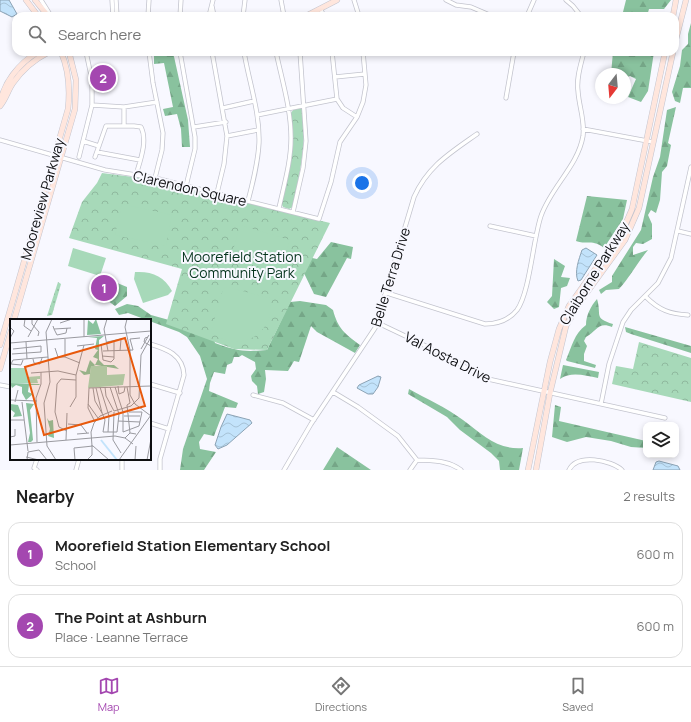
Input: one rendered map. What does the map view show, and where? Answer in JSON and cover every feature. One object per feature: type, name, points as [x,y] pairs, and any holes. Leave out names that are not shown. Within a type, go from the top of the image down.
[{"type":"main road","points":[[26,0],[35,12]]},
{"type":"main road","points":[[35,0],[45,12]]},
{"type":"main road","points":[[316,12],[337,0]]},
{"type":"main road","points":[[674,12],[676,0]]},
{"type":"main road","points":[[679,27],[686,0]]},
{"type":"main road","points":[[0,106],[2,90],[21,65],[33,56]]},
{"type":"main road","points":[[0,106],[13,82],[23,70],[43,56]]},
{"type":"main road","name":"Mooreview Parkway","points":[[0,345],[68,109],[69,90],[65,62],[63,56]]},
{"type":"main road","name":"Mooreview Parkway","points":[[14,319],[73,119],[76,99],[74,69],[70,56]]},
{"type":"main road","name":"Claiborne Parkway","points":[[536,470],[555,341],[565,314],[574,299],[617,240],[629,219],[636,194],[664,56]]},
{"type":"main road","name":"Claiborne Parkway","points":[[528,470],[547,393],[566,326],[580,302],[625,240],[636,216],[672,56]]},
{"type":"main road","points":[[0,369],[10,334]]},
{"type":"street","points":[[41,0],[48,12]]},
{"type":"street","points":[[112,0],[113,12]]},
{"type":"street","points":[[116,0],[117,12]]},
{"type":"street","points":[[148,12],[149,0]]},
{"type":"street","points":[[180,12],[181,0]]},
{"type":"street","points":[[210,12],[213,0]]},
{"type":"street","points":[[244,12],[245,0]]},
{"type":"street","points":[[281,0],[283,12]]},
{"type":"street","points":[[354,0],[358,12]]},
{"type":"street","points":[[446,0],[456,5],[471,7],[483,12]]},
{"type":"street","points":[[529,12],[534,0]]},
{"type":"street","points":[[566,0],[574,6],[578,12]]},
{"type":"street","points":[[212,6],[213,12]]},
{"type":"street","points":[[79,157],[92,105],[92,80],[87,56]]},
{"type":"street","points":[[150,56],[164,139],[155,178]]},
{"type":"street","points":[[181,56],[194,127],[195,149],[186,186]]},
{"type":"street","points":[[213,56],[226,122],[227,136],[224,164],[217,193]]},
{"type":"street","points":[[245,56],[257,115],[258,130],[258,158],[248,201]]},
{"type":"street","points":[[277,56],[288,109],[291,137],[290,155],[279,208]]},
{"type":"street","points":[[293,212],[306,149],[305,105],[300,56]]},
{"type":"street","points":[[332,56],[337,99],[343,108],[357,117],[364,97],[365,74],[363,56]]},
{"type":"street","points":[[506,98],[513,56]]},
{"type":"street","points":[[387,293],[480,323],[490,324],[501,322],[514,314],[522,300],[541,216],[548,198],[577,155],[583,129],[578,84],[583,56]]},
{"type":"street","points":[[334,77],[365,74]]},
{"type":"street","points":[[257,115],[337,99]]},
{"type":"street","points":[[223,108],[254,101]]},
{"type":"street","points":[[92,105],[124,107],[157,102]]},
{"type":"street","points":[[124,107],[124,126]]},
{"type":"street","name":"Clarendon Square","points":[[0,140],[105,170],[155,178],[319,218],[331,182],[340,144],[357,117]]},
{"type":"street","points":[[194,127],[226,122]]},
{"type":"street","points":[[96,157],[106,126],[141,127],[143,131],[143,145],[136,175]]},
{"type":"street","points":[[583,129],[653,142]]},
{"type":"street","points":[[227,136],[258,130]]},
{"type":"street","name":"Belle Terra Drive","points":[[284,470],[314,420],[378,323],[414,197],[420,184],[435,164],[477,134]]},
{"type":"street","points":[[83,141],[99,146]]},
{"type":"street","points":[[97,152],[140,160]]},
{"type":"street","points":[[601,404],[609,364],[620,328],[631,310],[646,297],[658,283],[667,267],[674,249],[691,167]]},
{"type":"street","points":[[490,226],[536,236]]},
{"type":"street","points":[[678,231],[691,234]]},
{"type":"street","points":[[646,297],[666,312],[688,315]]},
{"type":"street","name":"Val Aosta Drive","points":[[378,323],[420,343],[481,376],[547,393],[666,418]]},
{"type":"street","points":[[151,344],[170,351],[180,361],[184,375],[160,459],[160,470]]},
{"type":"street","points":[[0,384],[10,387]]},
{"type":"street","points":[[151,384],[180,393]]},
{"type":"street","points":[[333,392],[358,407],[398,436],[417,460],[442,461],[453,464],[461,470]]},
{"type":"street","points":[[253,395],[283,403],[314,420]]},
{"type":"street","points":[[151,423],[169,429]]},
{"type":"street","points":[[569,470],[575,462],[587,458],[618,466],[622,470]]},
{"type":"street","points":[[76,470],[79,460]]},
{"type":"street","points":[[410,470],[417,460]]},
{"type":"green space","points":[[626,0],[671,0],[664,9],[649,9],[648,12],[623,12]]},
{"type":"green space","points":[[691,23],[691,88],[683,88],[680,103],[675,101],[672,92],[680,66],[682,50],[688,44],[688,34]]},
{"type":"green space","points":[[154,56],[174,56],[188,120],[190,147],[182,147],[181,129],[177,114],[165,116],[163,109],[173,107],[164,63],[154,64]]},
{"type":"green space","points":[[613,56],[653,56],[648,91],[641,102],[631,98],[631,90],[636,79],[631,76],[631,68],[612,68]]},
{"type":"green space","points":[[676,107],[668,143],[671,145],[667,166],[662,172],[660,200],[656,213],[651,210],[648,215],[652,224],[652,239],[643,244],[636,243],[633,247],[633,255],[648,250],[619,289],[606,290],[601,294],[599,290],[612,282],[612,276],[641,230],[653,177],[660,157],[667,110]]},
{"type":"green space","points":[[300,108],[304,110],[304,135],[296,195],[293,207],[289,209],[283,207],[281,203],[289,168],[290,114],[294,109]]},
{"type":"green space","name":"Moorefield Station Community Park","points":[[102,173],[149,179],[330,223],[267,350],[234,349],[166,324],[182,269],[69,238],[82,202],[97,183]]},
{"type":"green space","points":[[587,196],[627,200],[623,219],[604,248],[593,243],[576,241]]},
{"type":"green space","points":[[122,204],[172,215],[166,246],[115,235]]},
{"type":"green space","points":[[240,225],[290,240],[280,273],[231,258]]},
{"type":"green space","points":[[331,242],[353,247],[351,259],[347,258],[326,297],[314,294],[303,271],[303,256],[317,259]]},
{"type":"green space","points":[[73,248],[106,258],[100,276],[68,266]]},
{"type":"green space","points":[[554,259],[565,266],[561,277],[570,278],[567,286],[561,288],[559,307],[554,309],[547,302],[552,296]]},
{"type":"green space","points":[[135,272],[147,272],[161,278],[172,291],[168,295],[143,303],[134,279]]},
{"type":"green space","points":[[105,278],[127,287],[127,296],[115,306],[104,298],[96,284],[97,280]]},
{"type":"green space","points":[[58,282],[61,284],[52,315],[47,316]]},
{"type":"green space","points":[[227,287],[270,298],[271,311],[268,322],[262,331],[253,337],[243,341],[233,341],[222,339],[211,332],[223,289]]},
{"type":"green space","points":[[597,299],[600,318],[613,324],[612,327],[603,325],[600,326],[586,337],[584,341],[587,346],[584,354],[584,361],[596,365],[595,368],[566,360],[576,336],[586,325],[589,311]]},
{"type":"green space","points":[[300,301],[326,305],[333,310],[340,327],[350,338],[360,345],[355,353],[317,332],[311,326],[299,362],[294,361],[288,371],[265,370],[266,379],[264,392],[258,394],[257,386],[252,381],[251,376],[256,369],[255,362],[242,355],[239,357],[234,357],[232,363],[227,365],[225,374],[214,372],[210,383],[209,391],[238,403],[236,408],[225,407],[214,436],[204,434],[199,442],[200,449],[216,452],[204,470],[180,470],[183,449],[207,379],[200,356],[187,337],[179,332],[151,322],[151,319],[144,319],[128,313],[119,315],[115,309],[127,304],[138,306],[151,315],[213,336],[215,343],[229,348],[246,351],[259,351],[267,350],[290,302]]},
{"type":"green space","points":[[625,327],[691,346],[691,353],[631,334],[626,332]]},
{"type":"green space","points":[[639,342],[691,358],[691,402],[612,384],[616,366],[633,369]]},
{"type":"green space","points":[[563,365],[599,372],[598,378],[583,375],[569,375],[560,379]]},
{"type":"green space","points":[[409,389],[463,420],[484,436],[498,444],[505,447],[523,448],[519,470],[500,470],[499,461],[491,453],[460,430],[447,417],[408,394]]},
{"type":"green space","points":[[555,405],[561,407],[559,421],[643,440],[643,448],[631,447],[611,441],[586,437],[567,442],[552,437]]},
{"type":"green space","points":[[337,447],[371,470],[323,470]]},
{"type":"water","points":[[0,0],[9,0],[16,12],[12,12],[12,17],[0,11]]},
{"type":"water","points":[[586,248],[597,255],[581,280],[578,281],[578,261],[582,250]]},
{"type":"water","points":[[378,376],[381,377],[378,387],[373,394],[368,394],[357,388],[359,385]]},
{"type":"water","points":[[227,414],[250,420],[252,423],[227,445],[218,449],[215,445]]},
{"type":"water","points":[[659,461],[678,466],[680,470],[653,470],[656,462]]},
{"type":"place","name":"The Point at Ashburn","points":[[103,78]]},
{"type":"place","name":"Moorefield Station Elementary School","points":[[104,288]]}]
